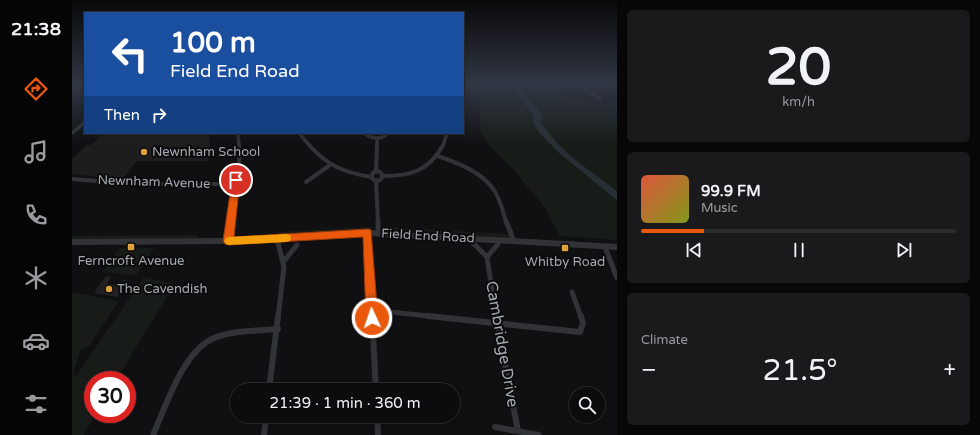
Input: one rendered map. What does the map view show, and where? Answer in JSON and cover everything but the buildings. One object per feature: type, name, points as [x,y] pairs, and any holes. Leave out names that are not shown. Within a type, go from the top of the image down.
[{"type":"street","points":[[72,133],[84,123]]},
{"type":"street","points":[[228,241],[240,154],[238,134]]},
{"type":"street","points":[[300,134],[320,158],[330,165],[347,173],[371,177],[376,180]]},
{"type":"street","points":[[302,134],[306,142]]},
{"type":"street","points":[[367,134],[377,138],[388,134]]},
{"type":"street","points":[[376,172],[382,176],[402,175],[425,167],[438,156],[447,134]]},
{"type":"street","points":[[376,172],[377,138]]},
{"type":"street","points":[[438,156],[475,173],[493,188],[498,196],[514,241]]},
{"type":"street","points":[[306,182],[330,165]]},
{"type":"street","points":[[371,177],[372,174],[376,172]]},
{"type":"street","points":[[376,180],[381,179],[382,176]]},
{"type":"street","name":"Newnham Avenue","points":[[72,179],[137,184],[236,184]]},
{"type":"street","points":[[376,180],[378,233]]},
{"type":"street","points":[[368,233],[376,383]]},
{"type":"street","name":"Field End Road","points":[[72,242],[228,241],[378,233],[617,247]]},
{"type":"street","points":[[270,383],[278,329],[284,261],[278,247],[277,238]]},
{"type":"street","points":[[469,239],[487,258],[488,254],[498,244],[498,240]]},
{"type":"street","points":[[284,261],[297,245]]},
{"type":"street","points":[[605,247],[617,278]]},
{"type":"street","name":"Cambridge Drive","points":[[487,258],[497,324],[518,431]]},
{"type":"street","points":[[371,310],[580,332],[583,323],[572,292]]},
{"type":"street","points":[[153,435],[185,367],[196,352],[213,339],[232,334],[278,329]]},
{"type":"street","points":[[264,435],[265,423]]},
{"type":"street","points":[[377,423],[378,435]]},
{"type":"street","points":[[495,427],[539,435]]},
{"type":"shaded area","points":[[617,104],[617,240],[560,236],[545,208],[512,168],[487,143],[481,132],[479,105]]},
{"type":"shaded area","name":"Newnham School","points":[[103,134],[209,134],[210,145],[208,161],[137,161],[122,180],[72,174],[72,159],[87,145],[91,145]]},
{"type":"shaded area","points":[[372,227],[372,230],[277,235],[278,232]]},
{"type":"shaded area","points":[[383,227],[508,234],[510,238],[384,230]]},
{"type":"shaded area","points":[[72,236],[198,236],[198,238],[72,240]]},
{"type":"shaded area","points":[[120,248],[154,248],[136,276],[103,271]]},
{"type":"shaded area","points":[[144,277],[175,284],[122,371],[84,371],[84,423],[90,423],[83,435],[72,435],[72,292],[119,301],[90,345],[80,351],[73,375],[76,376]]},
{"type":"waterway","points":[[529,104],[539,117],[537,122],[550,140],[573,161],[617,196]]},
{"type":"slow traffic","points":[[229,241],[286,238]]},
{"type":"place","name":"Newnham School","points":[[144,152]]},
{"type":"place","name":"Ferncroft Avenue","points":[[131,247]]},
{"type":"place","name":"Whitby Road","points":[[565,248]]},
{"type":"place","name":"The Cavendish","points":[[109,289]]},
{"type":"route","points":[[236,180],[228,241],[368,233],[372,318]]}]
